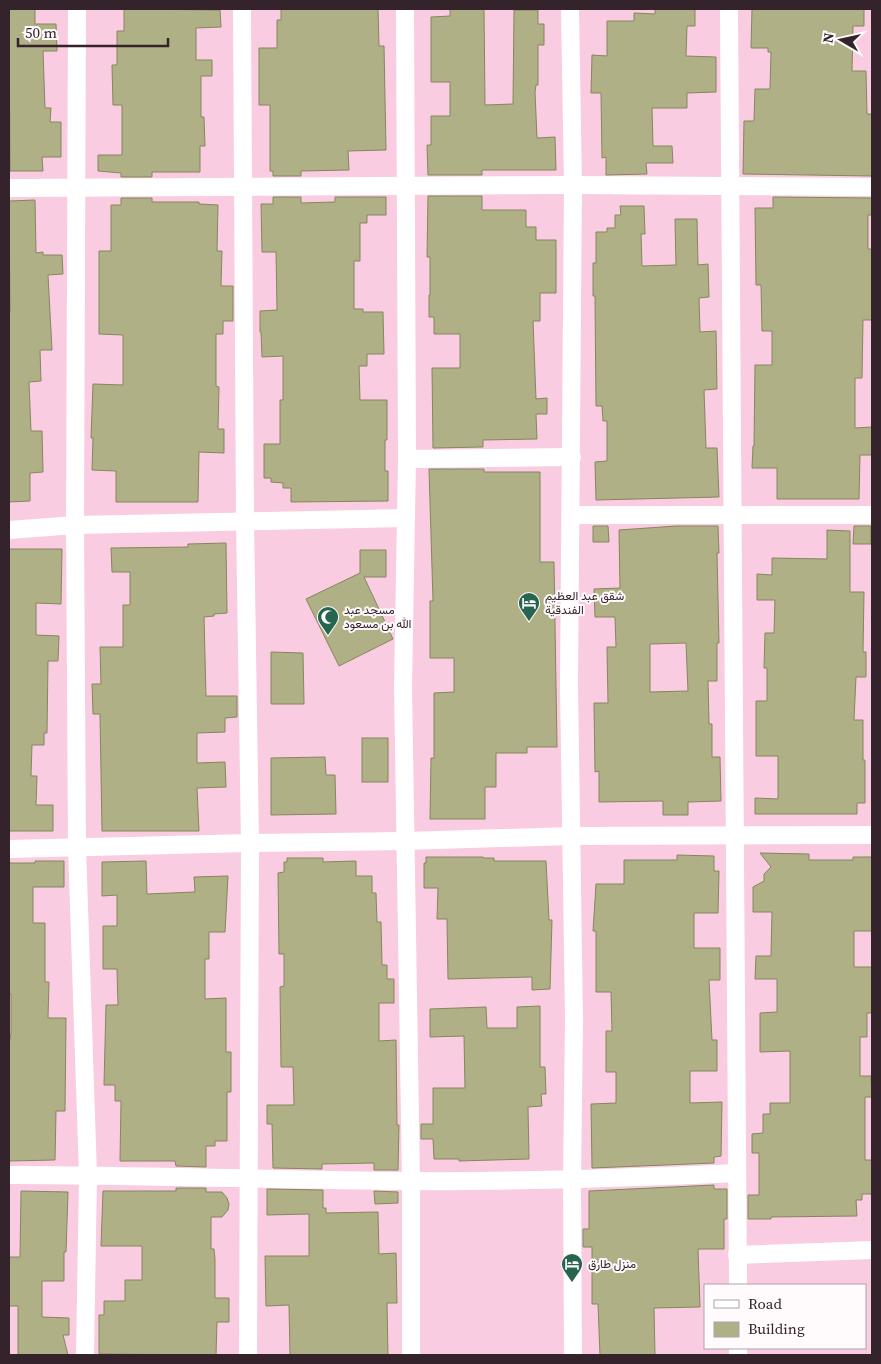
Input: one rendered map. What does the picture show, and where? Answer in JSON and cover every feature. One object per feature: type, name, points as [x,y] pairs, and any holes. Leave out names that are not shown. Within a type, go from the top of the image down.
[{"type":"street","points":[[77,9],[75,525],[77,846],[88,1175],[85,1355]]},
{"type":"street","points":[[242,9],[250,843],[248,1355]]},
{"type":"street","points":[[405,9],[407,459],[403,687],[411,1181],[411,1355]]},
{"type":"street","points":[[570,9],[573,185],[570,684],[574,1020],[572,1180],[573,1355]]},
{"type":"street","points":[[729,9],[738,1284]]},
{"type":"street","points":[[9,188],[407,185],[872,187]]},
{"type":"street","points":[[407,459],[572,457]]},
{"type":"street","points":[[572,515],[872,515]]},
{"type":"street","points":[[9,530],[75,525],[406,518]]},
{"type":"street","points":[[9,848],[572,836],[872,835]]},
{"type":"street","points":[[9,1175],[411,1181],[572,1180],[737,1174]]},
{"type":"street","points":[[737,1255],[872,1250]]},
{"type":"building","points":[[9,9],[35,9],[35,24],[56,24],[57,51],[43,51],[45,108],[51,108],[50,122],[61,122],[61,157],[42,157],[43,171],[10,171]]},
{"type":"building","points":[[124,9],[220,10],[221,27],[196,28],[196,60],[212,60],[212,76],[201,76],[201,117],[204,117],[205,146],[200,146],[200,172],[152,172],[152,177],[121,177],[121,173],[98,171],[98,155],[122,155],[122,105],[113,105],[112,65],[117,65],[117,31],[124,31]]},
{"type":"building","points":[[281,9],[378,9],[379,46],[384,46],[386,150],[348,151],[349,170],[301,171],[301,176],[273,176],[273,171],[270,171],[270,105],[259,105],[259,48],[277,48],[277,20],[281,20]]},
{"type":"building","points":[[450,9],[484,9],[485,105],[513,104],[514,10],[538,10],[538,24],[544,24],[544,45],[538,45],[538,85],[536,85],[535,92],[537,138],[555,137],[556,170],[482,170],[482,175],[428,175],[427,145],[431,145],[431,116],[450,116],[450,82],[431,82],[431,17],[450,16]]},
{"type":"building","points":[[655,9],[695,9],[695,26],[687,26],[686,56],[716,57],[716,92],[687,93],[687,108],[652,108],[653,146],[672,146],[673,163],[646,163],[647,174],[606,175],[606,157],[602,158],[601,93],[591,93],[592,55],[607,56],[607,21],[634,21],[634,13],[655,14]]},
{"type":"building","points":[[752,9],[864,9],[864,26],[853,26],[852,71],[866,71],[867,114],[872,114],[872,176],[743,174],[744,121],[754,121],[755,89],[770,89],[771,52],[768,52],[768,48],[751,48]]},
{"type":"building","points":[[428,196],[482,196],[482,210],[526,210],[526,227],[536,227],[536,240],[556,240],[556,293],[540,293],[540,321],[533,321],[536,399],[547,398],[547,414],[536,414],[537,439],[483,440],[483,447],[433,448],[432,368],[460,368],[460,334],[434,334],[434,317],[429,317],[430,257],[427,257]]},
{"type":"building","points":[[273,197],[301,197],[301,203],[335,202],[335,197],[386,197],[386,215],[367,215],[367,223],[360,223],[360,261],[354,261],[354,309],[363,309],[363,312],[383,312],[384,354],[367,354],[367,366],[359,366],[360,400],[387,400],[385,471],[388,471],[388,501],[291,502],[291,488],[283,488],[283,483],[271,482],[271,478],[264,478],[264,444],[280,444],[280,400],[283,400],[283,356],[262,357],[260,332],[260,311],[277,310],[276,252],[262,252],[261,204],[273,204]]},
{"type":"building","points":[[773,197],[872,198],[872,215],[868,215],[868,249],[872,249],[872,320],[863,320],[862,378],[855,378],[855,428],[872,427],[872,455],[860,455],[859,499],[777,499],[777,468],[752,468],[755,365],[772,365],[772,331],[762,331],[761,285],[756,285],[755,208],[773,208]]},
{"type":"building","points":[[121,198],[152,198],[152,202],[199,202],[199,204],[218,205],[217,251],[222,251],[221,286],[233,286],[233,321],[223,321],[223,334],[216,334],[216,386],[219,387],[218,429],[224,429],[224,453],[199,452],[198,502],[116,502],[116,471],[92,470],[93,384],[123,385],[123,335],[99,334],[99,251],[111,251],[111,205],[121,205]]},
{"type":"building","points":[[35,200],[36,253],[43,252],[43,255],[62,255],[63,274],[48,275],[52,350],[40,350],[41,381],[29,382],[31,431],[42,431],[43,472],[30,473],[30,501],[9,502],[9,201]]},
{"type":"building","points":[[620,206],[644,206],[645,234],[641,234],[642,266],[676,265],[675,219],[697,219],[698,265],[708,264],[709,297],[699,298],[700,332],[716,331],[717,389],[704,390],[706,448],[717,448],[719,497],[596,500],[595,462],[607,461],[607,421],[603,421],[602,406],[596,406],[593,263],[596,263],[596,232],[607,232],[607,228],[615,228],[615,215],[621,215]]},
{"type":"building","points":[[429,469],[484,469],[484,472],[540,472],[540,562],[554,562],[557,747],[527,747],[527,753],[496,753],[496,787],[485,787],[485,819],[430,819],[431,758],[434,758],[434,693],[454,692],[454,658],[430,658],[430,601],[433,601]]},
{"type":"building","points":[[593,526],[608,526],[609,542],[593,542]]},
{"type":"building","points":[[676,526],[718,526],[719,643],[717,643],[717,681],[708,681],[709,724],[712,724],[712,757],[720,757],[721,801],[688,802],[688,815],[663,815],[663,801],[599,802],[599,771],[595,772],[594,703],[608,703],[607,647],[616,647],[615,617],[595,617],[594,589],[620,588],[619,530]],"holes":[[[686,643],[688,691],[650,692],[650,644]]]},
{"type":"building","points":[[854,526],[871,526],[871,544],[853,544]]},
{"type":"building","points":[[827,530],[850,531],[850,592],[864,592],[863,652],[866,652],[866,677],[856,677],[854,720],[863,720],[865,803],[857,803],[857,814],[755,814],[755,798],[778,799],[778,756],[756,756],[756,701],[767,701],[767,668],[764,668],[765,633],[774,633],[775,600],[757,600],[757,574],[772,575],[772,558],[827,559]]},
{"type":"building","points":[[226,543],[227,613],[204,617],[206,696],[237,696],[237,717],[225,718],[225,732],[197,733],[197,763],[225,762],[226,787],[197,788],[199,831],[102,831],[100,714],[93,714],[92,684],[101,684],[100,647],[123,647],[123,605],[130,605],[130,572],[112,572],[111,548],[188,547],[188,544]]},
{"type":"building","points":[[9,549],[62,549],[61,604],[36,603],[36,635],[59,636],[58,661],[48,661],[47,733],[44,733],[44,745],[32,745],[31,776],[37,776],[36,805],[53,805],[53,831],[9,831]]},
{"type":"building","points":[[360,550],[386,550],[386,577],[364,577],[393,639],[339,666],[306,599],[360,573]]},
{"type":"building","points":[[271,652],[303,653],[304,704],[271,704]]},
{"type":"building","points":[[362,738],[388,738],[388,782],[362,782]]},
{"type":"building","points":[[325,757],[326,775],[335,775],[336,814],[271,815],[271,758]]},
{"type":"building","points":[[760,853],[809,854],[809,860],[853,860],[853,857],[872,857],[872,931],[854,931],[854,967],[872,967],[872,1013],[867,1013],[867,1037],[860,1037],[860,1076],[871,1076],[872,1097],[865,1097],[865,1160],[872,1160],[872,1194],[862,1194],[862,1200],[856,1200],[857,1216],[748,1219],[748,1195],[759,1195],[759,1153],[752,1153],[752,1134],[763,1133],[763,1114],[770,1114],[770,1103],[790,1103],[790,1051],[760,1052],[760,1013],[777,1012],[777,979],[755,979],[756,956],[771,956],[772,912],[753,912],[753,887],[764,881],[764,874],[771,867]]},
{"type":"building","points":[[677,855],[714,856],[714,871],[719,871],[718,913],[694,913],[694,948],[720,948],[720,980],[709,980],[712,1040],[717,1040],[717,1071],[690,1071],[690,1103],[722,1102],[721,1156],[714,1157],[714,1163],[592,1168],[591,1104],[616,1103],[616,1072],[606,1072],[606,1031],[612,1031],[611,992],[596,992],[596,931],[593,931],[596,884],[624,884],[624,860],[677,860]]},
{"type":"building","points":[[426,857],[483,857],[494,858],[494,861],[546,861],[549,920],[552,920],[550,989],[532,990],[532,977],[448,979],[447,919],[437,919],[438,888],[424,888],[424,863],[426,863]]},
{"type":"building","points":[[287,858],[323,858],[323,862],[356,861],[356,876],[372,876],[372,893],[376,893],[377,922],[381,922],[382,965],[387,965],[387,979],[394,979],[394,1003],[379,1003],[379,1041],[396,1040],[397,1125],[399,1125],[398,1170],[374,1170],[374,1163],[322,1164],[322,1169],[273,1168],[272,1124],[267,1124],[267,1105],[294,1105],[293,1067],[281,1067],[280,987],[284,986],[284,954],[279,954],[278,873],[284,872],[284,862],[287,862]]},
{"type":"building","points":[[35,861],[64,861],[64,887],[33,887],[33,923],[45,923],[45,982],[49,982],[48,1018],[66,1018],[65,1111],[56,1111],[55,1160],[9,1161],[11,994],[9,994],[9,863],[35,863]]},
{"type":"building","points":[[146,861],[147,894],[195,892],[194,877],[228,876],[225,932],[209,932],[209,959],[205,959],[205,999],[226,998],[226,1052],[231,1052],[231,1092],[227,1092],[227,1141],[215,1141],[215,1146],[206,1146],[206,1167],[176,1166],[175,1161],[120,1161],[121,1101],[115,1101],[115,1085],[104,1085],[106,1005],[118,1005],[117,969],[103,969],[103,926],[117,926],[117,895],[102,896],[102,862]]},
{"type":"building","points":[[540,1006],[540,1067],[545,1067],[546,1094],[541,1094],[542,1106],[528,1107],[529,1159],[459,1161],[459,1159],[434,1159],[433,1139],[421,1139],[421,1124],[433,1124],[433,1088],[465,1088],[464,1036],[430,1037],[430,1009],[486,1007],[487,1028],[517,1028],[517,1007]]},
{"type":"building","points":[[714,1185],[714,1189],[727,1189],[724,1249],[698,1249],[700,1307],[654,1308],[655,1355],[600,1355],[598,1304],[592,1304],[592,1247],[583,1247],[583,1229],[589,1229],[589,1191]]},
{"type":"building","points":[[176,1188],[206,1188],[206,1192],[222,1192],[229,1204],[228,1210],[222,1217],[211,1217],[211,1249],[214,1249],[215,1259],[215,1298],[229,1298],[229,1322],[217,1322],[216,1355],[99,1354],[99,1315],[104,1315],[104,1301],[125,1301],[125,1280],[142,1280],[142,1246],[101,1246],[103,1191],[176,1191]]},
{"type":"building","points":[[267,1189],[323,1190],[323,1208],[326,1208],[326,1213],[378,1212],[379,1254],[396,1253],[397,1303],[387,1303],[388,1355],[290,1355],[289,1305],[266,1306],[265,1256],[309,1256],[309,1214],[267,1215]]},
{"type":"building","points":[[21,1191],[68,1192],[64,1281],[42,1281],[42,1317],[69,1318],[69,1335],[63,1335],[68,1355],[18,1355],[18,1306],[9,1306],[9,1257],[20,1257]]},
{"type":"building","points":[[374,1191],[398,1192],[398,1203],[375,1204]]},
{"type":"place","name":"شقق عبد العظيم الفندقية","points":[[529,622]]},
{"type":"place","name":"مسجد عبد الله بن مسعود","points":[[328,636]]},
{"type":"place","name":"منزل طارق","points":[[572,1283]]}]
